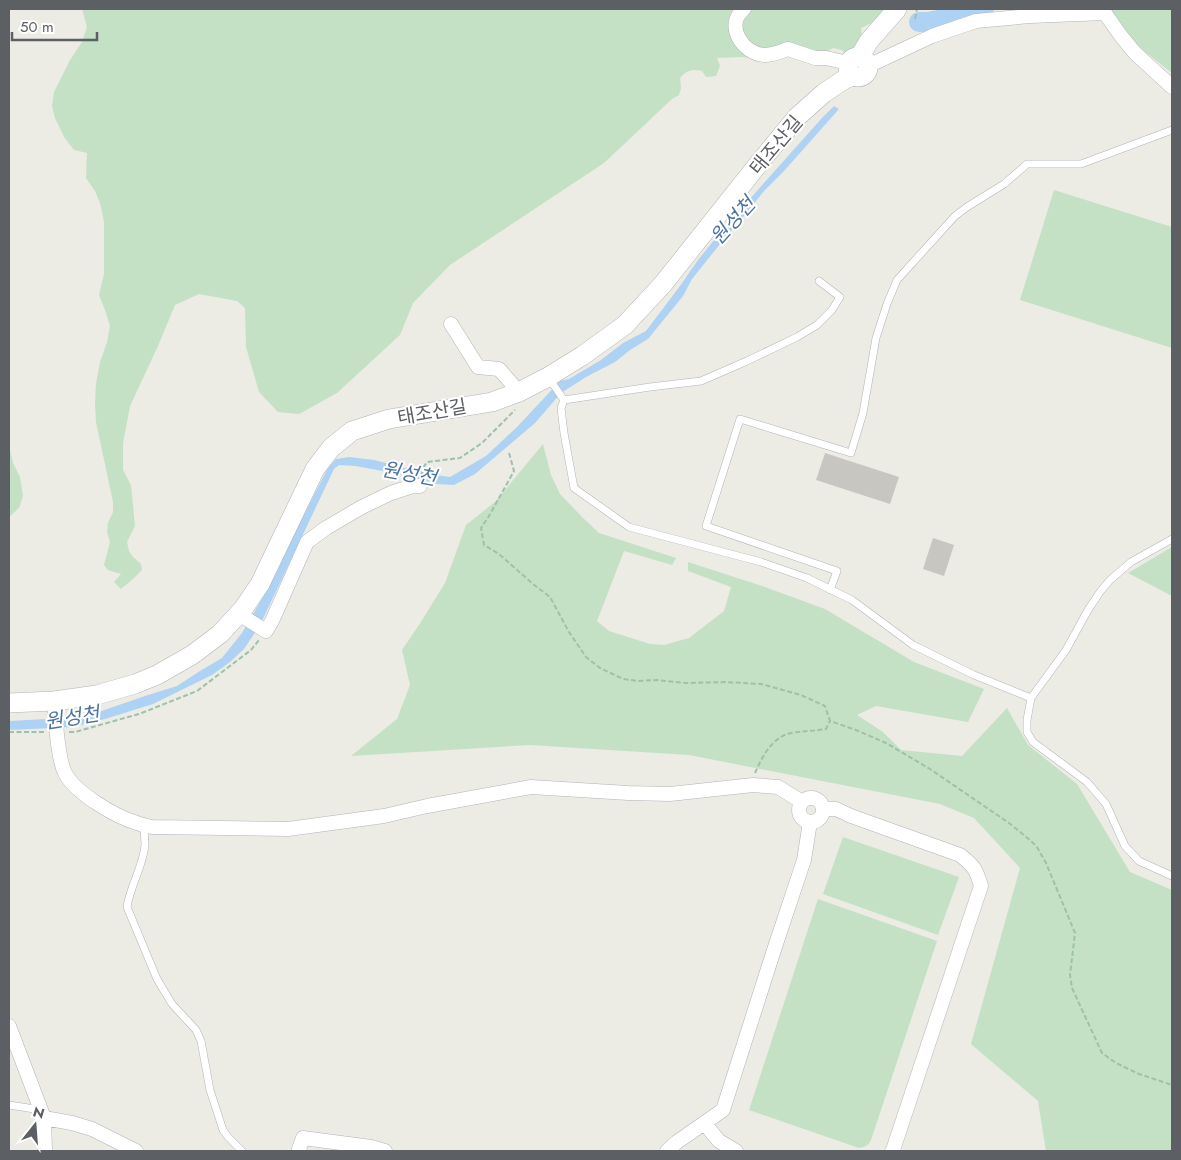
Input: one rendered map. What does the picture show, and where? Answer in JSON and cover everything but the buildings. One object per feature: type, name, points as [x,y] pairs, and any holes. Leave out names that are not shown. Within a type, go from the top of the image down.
[{"type":"street","points":[[744,9],[740,12],[735,23],[736,33],[740,40],[754,53],[764,55],[777,54],[788,49],[815,58],[826,58],[857,66],[869,41],[897,9]]},
{"type":"street","name":"태조산길","points":[[9,703],[55,708],[135,684],[157,675],[192,655],[220,634],[243,616],[315,469],[331,448],[352,431],[389,420],[520,398],[549,380],[625,326],[663,284],[797,117],[824,93],[845,79],[857,66],[932,36],[976,21],[1104,11],[1121,36],[1135,52],[1172,87]]},
{"type":"street","points":[[451,324],[478,367],[499,368],[520,398]]},
{"type":"street","points":[[243,616],[264,630],[272,621],[307,542],[326,528],[362,507],[391,493],[413,486],[420,486]]},
{"type":"street","points":[[55,708],[60,758],[65,773],[77,788],[86,796],[122,817],[152,827],[288,829],[384,816],[531,787],[670,794],[750,785],[778,787],[802,802]]},
{"type":"street","points":[[809,799],[820,802],[823,809],[821,816],[816,821],[804,820],[799,814],[802,802],[809,799]]},
{"type":"street","points":[[823,809],[836,809],[960,855],[976,870],[981,886],[892,1151]]},
{"type":"street","points":[[667,1151],[723,1110],[772,952],[804,860],[810,822]]},
{"type":"street","points":[[9,1026],[42,1114],[44,1151]]},
{"type":"street","points":[[42,1114],[92,1129],[136,1151]]},
{"type":"street","points":[[704,1123],[719,1141],[736,1151]]},
{"type":"street","points":[[300,1151],[303,1138],[371,1147],[384,1151]]},
{"type":"lane","points":[[830,590],[837,571],[706,526],[740,419],[851,453],[863,413],[876,338],[897,280],[955,216],[1004,184],[1027,164],[1082,164],[1172,130]]},
{"type":"lane","points":[[562,398],[701,381],[747,361],[804,333],[817,325],[832,310],[840,298],[819,281]]},
{"type":"lane","points":[[549,380],[562,398],[563,425],[574,488],[629,527],[761,562],[807,578],[852,600],[913,645],[974,675],[1031,698]]},
{"type":"lane","points":[[1172,539],[1131,562],[1110,580],[1088,610],[1066,650],[1031,698],[1027,720],[1028,732],[1033,742],[1087,782],[1106,804],[1125,846],[1139,861],[1172,876]]},
{"type":"lane","points":[[144,825],[145,846],[127,907],[157,979],[172,1004],[196,1030],[201,1040],[210,1090],[223,1130],[242,1151]]},
{"type":"lane","points":[[9,1105],[42,1114]]},
{"type":"path","points":[[915,19],[917,9]]},
{"type":"path","points":[[423,468],[427,462],[460,458],[482,443],[520,398]]},
{"type":"path","points":[[509,453],[514,471],[481,528],[484,545],[499,554],[550,597],[569,632],[586,657],[600,668],[623,679],[762,684],[801,695],[825,706],[830,721],[826,729],[788,734],[776,741],[766,750],[750,785]]},
{"type":"path","points":[[9,732],[75,732],[139,714],[197,691],[250,650],[264,630]]},
{"type":"path","points":[[830,721],[886,743],[1009,823],[1034,844],[1046,863],[1075,933],[1070,975],[1072,988],[1102,1053],[1116,1063],[1139,1074],[1172,1085]]},
{"type":"green space","points":[[82,9],[891,9],[891,14],[861,28],[862,38],[849,57],[842,50],[833,48],[821,52],[795,46],[770,59],[717,58],[720,66],[716,76],[706,77],[702,71],[698,70],[685,73],[680,78],[681,88],[679,95],[672,99],[604,163],[450,265],[413,303],[400,335],[337,393],[299,414],[278,412],[259,392],[246,347],[245,308],[237,301],[199,294],[175,305],[130,406],[123,443],[123,470],[131,485],[135,526],[127,542],[129,551],[141,564],[142,570],[121,589],[114,582],[121,574],[108,570],[104,565],[110,542],[107,532],[108,523],[113,512],[113,502],[96,422],[95,404],[100,362],[110,326],[99,295],[104,274],[104,222],[100,203],[95,191],[86,178],[87,153],[74,150],[64,137],[55,118],[52,106],[54,92],[70,60],[82,42],[87,27]]},
{"type":"green space","points":[[1111,9],[1172,9],[1172,73],[1134,43]]},
{"type":"green space","points":[[1054,190],[1172,227],[1172,348],[1020,300]]},
{"type":"green space","points":[[543,444],[551,475],[560,494],[599,533],[676,558],[672,565],[624,551],[597,621],[609,631],[650,644],[664,645],[689,638],[724,611],[731,587],[688,571],[688,562],[825,609],[914,662],[984,689],[968,722],[876,706],[857,715],[883,732],[901,750],[962,756],[1007,708],[1028,745],[1077,784],[1130,872],[1172,890],[1172,1151],[1046,1151],[1038,1101],[971,1044],[1020,868],[974,818],[940,804],[689,755],[530,745],[351,756],[397,719],[410,685],[402,650],[445,583],[466,525],[495,502]]},
{"type":"green space","points":[[9,446],[13,463],[20,477],[23,496],[19,508],[9,517]]},
{"type":"green space","points":[[1172,547],[1172,596],[1128,573]]},
{"type":"green space","points":[[843,837],[959,877],[938,935],[823,894]]},
{"type":"green space","points":[[818,899],[937,941],[871,1140],[866,1146],[859,1148],[749,1110]]},
{"type":"water","points":[[958,9],[995,9],[961,12],[945,21],[929,24],[921,24],[917,18],[942,17]]},
{"type":"water","name":"원성천","points":[[834,106],[839,109],[764,191],[724,239],[692,279],[683,296],[648,339],[615,362],[561,393],[535,423],[475,474],[454,485],[436,484],[356,466],[339,465],[334,469],[260,625],[244,649],[230,662],[212,675],[153,704],[105,719],[73,727],[9,730],[9,721],[84,717],[177,686],[222,658],[242,633],[259,604],[328,468],[336,459],[349,457],[374,460],[429,474],[450,477],[486,456],[517,427],[560,381],[569,379],[601,360],[623,343],[646,331],[724,228]]},
{"type":"waterway","points":[[919,22],[947,18],[959,11],[984,9]]}]
